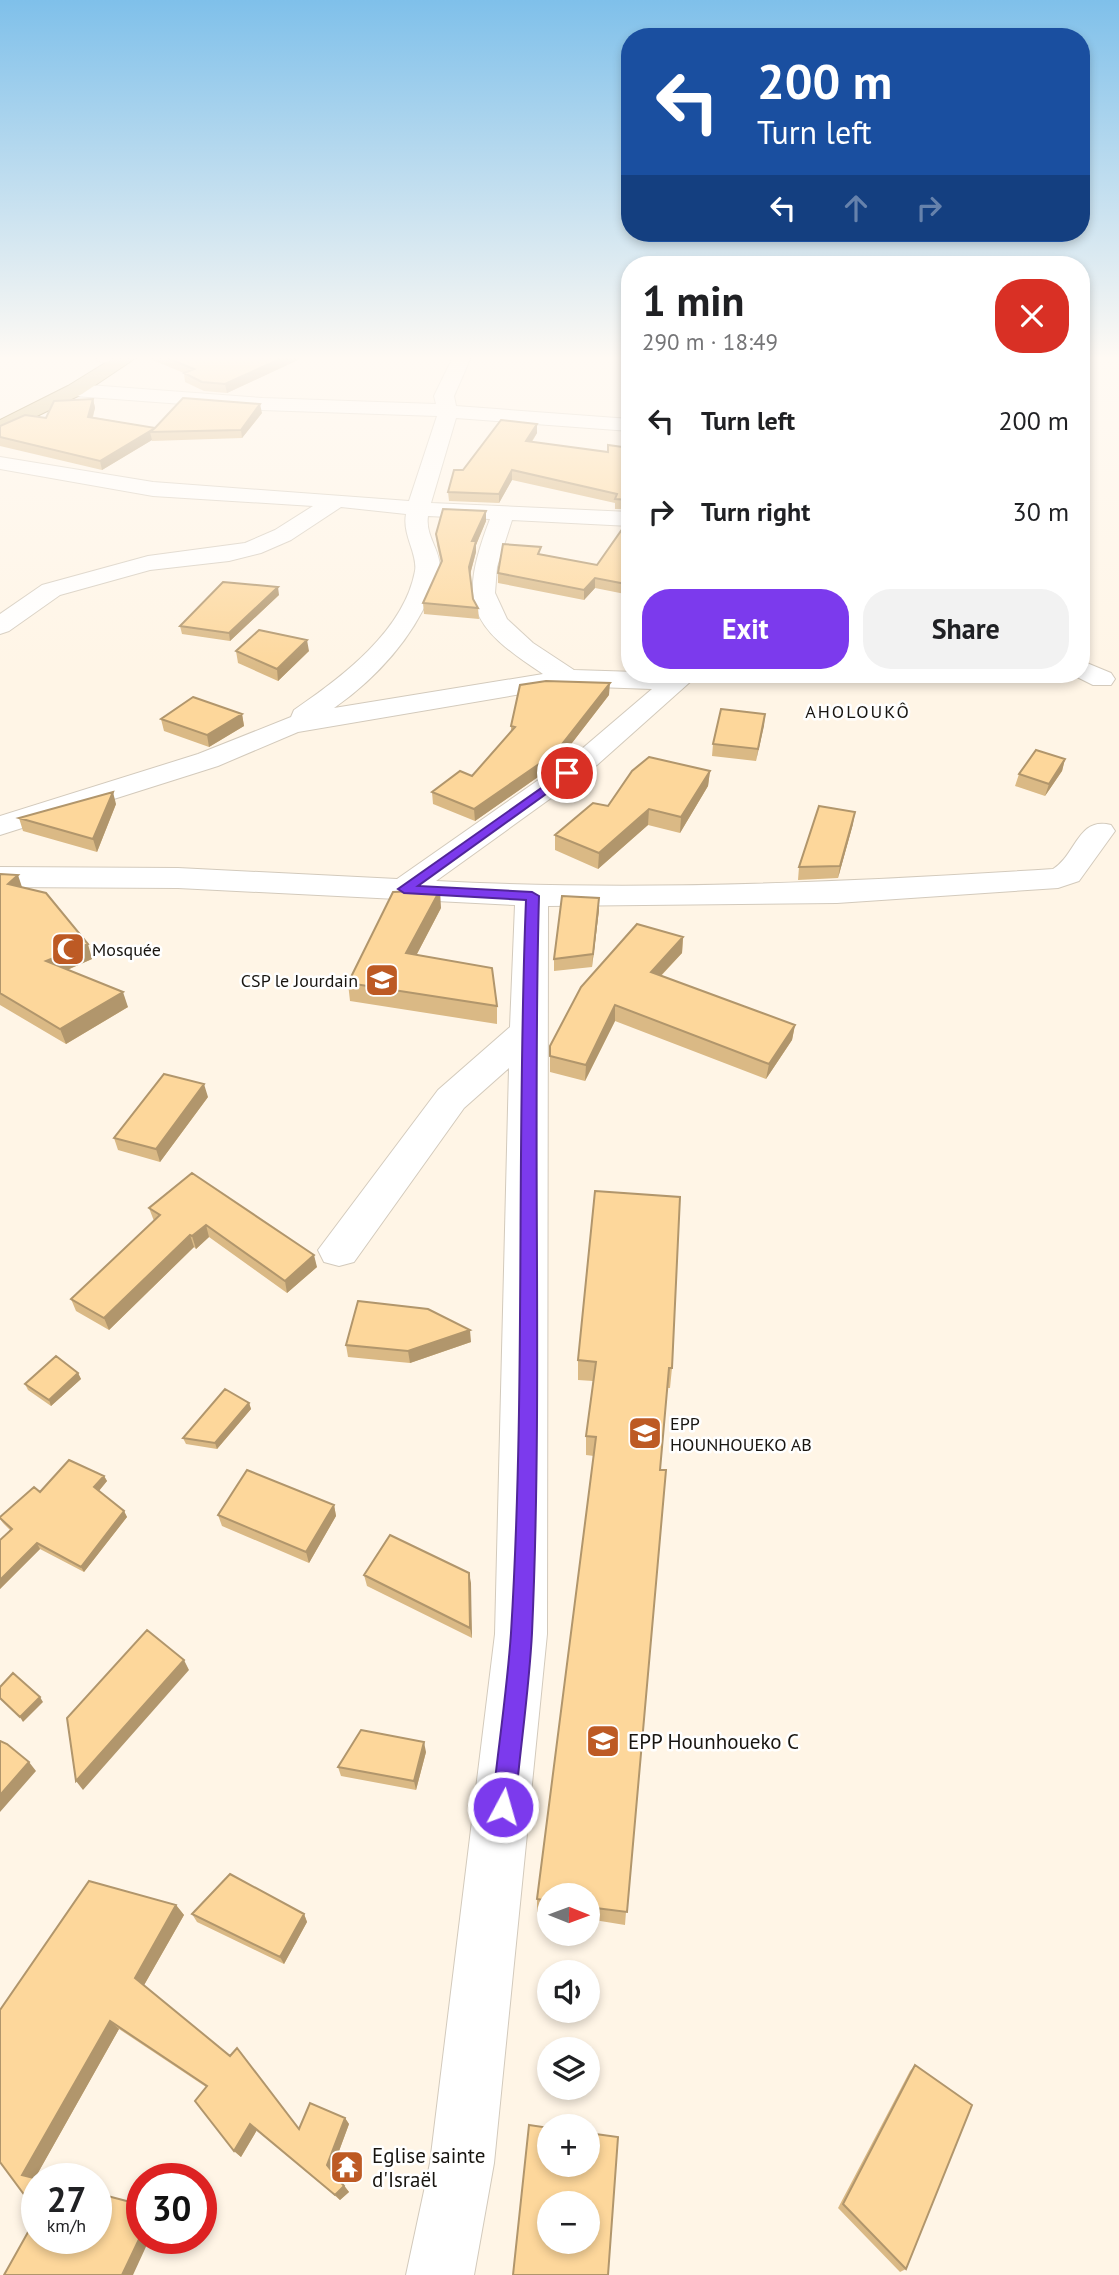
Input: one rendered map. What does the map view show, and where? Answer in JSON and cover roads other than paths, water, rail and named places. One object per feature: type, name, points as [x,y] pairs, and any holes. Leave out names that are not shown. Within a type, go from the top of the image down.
[{"type":"street","points":[[1,463],[153,489],[379,503],[418,509],[621,519]]},
{"type":"street","points":[[290,725],[352,682],[385,648],[413,606],[428,568],[415,528],[430,463]]},
{"type":"street","points":[[0,626],[51,590],[148,563],[229,554],[253,548],[283,535],[334,502]]},
{"type":"street","points":[[503,513],[482,577],[486,603],[501,629],[524,649],[568,678]]},
{"type":"street","points":[[0,826],[208,760],[290,725],[348,713],[568,678],[621,678]]},
{"type":"street","points":[[404,889],[587,759],[676,683]]},
{"type":"street","points":[[0,877],[178,878],[532,896],[824,894],[1058,878],[1068,874],[1100,831]]},
{"type":"street","points":[[440,2275],[462,2163],[521,1634],[527,1393],[528,1031],[532,896]]},
{"type":"street","points":[[339,1250],[452,1099],[528,1031]]},
{"type":"place","name":"Mosquée","points":[[68,949]]},
{"type":"place","name":"CSP le Jourdain","points":[[382,980]]},
{"type":"place","name":"EPP HOUNHOUEKO AB","points":[[645,1433]]},
{"type":"place","name":"EPP Hounhoueko C","points":[[603,1741]]},
{"type":"place","name":"Eglise sainte d'Israël","points":[[347,2167]]},
{"type":"district","name":"AHOLOUKÔ","points":[[858,711]]}]
